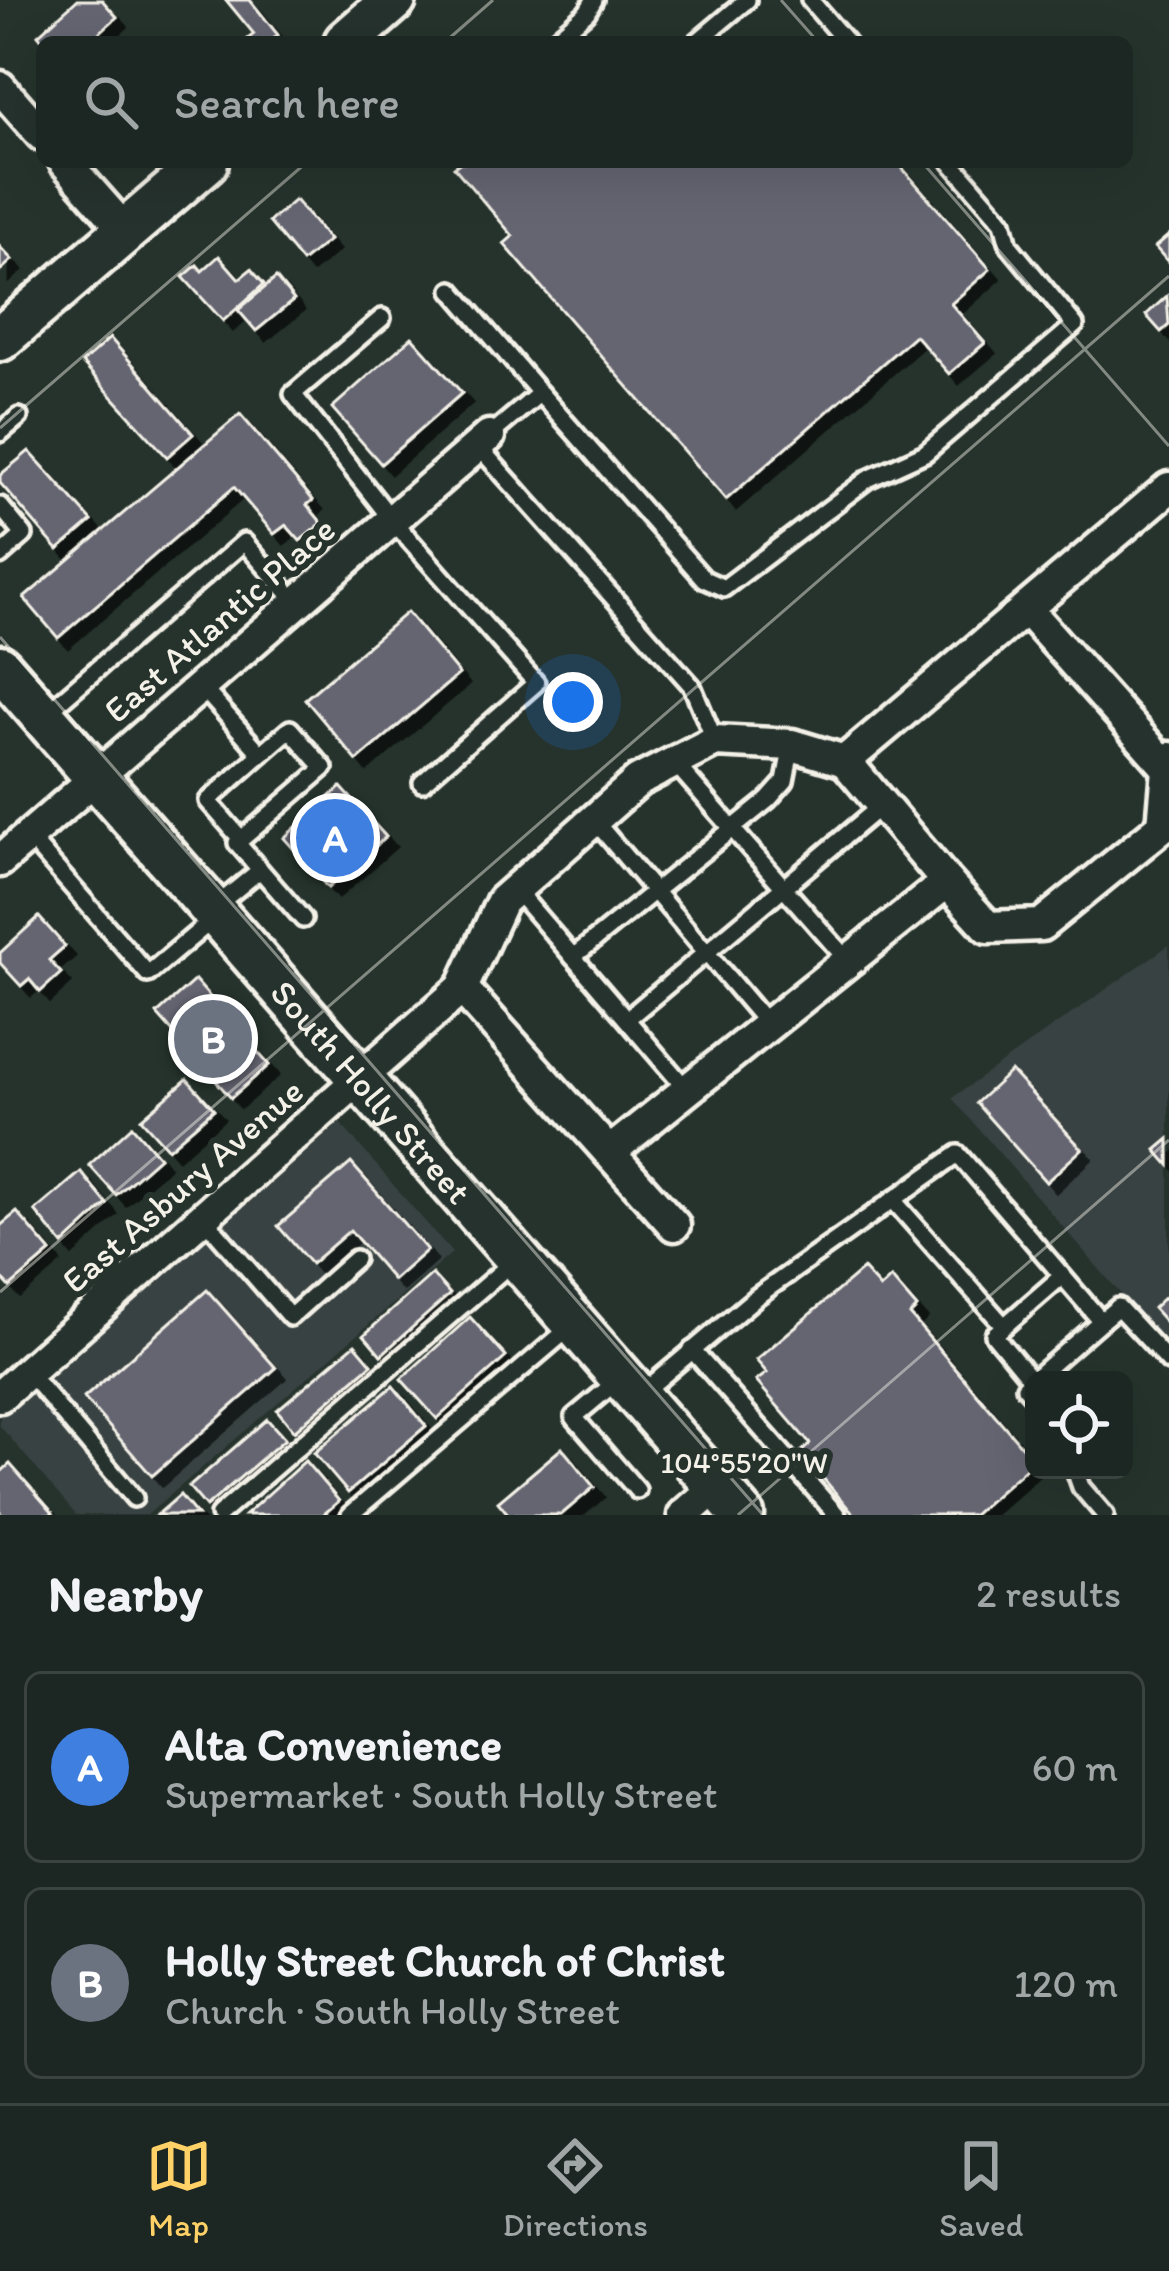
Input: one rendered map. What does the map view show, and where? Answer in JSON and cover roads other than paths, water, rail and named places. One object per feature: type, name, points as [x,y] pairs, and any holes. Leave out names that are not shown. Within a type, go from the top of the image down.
[{"type":"main road","points":[[353,36],[392,1]]},
{"type":"main road","points":[[0,339],[199,168]]},
{"type":"main road","name":"South Holly Street","points":[[0,667],[730,1500]]},
{"type":"street","points":[[0,87],[36,128]]},
{"type":"street","points":[[70,168],[126,231]]},
{"type":"street","name":"East Atlantic Place","points":[[0,860],[484,441]]},
{"type":"street","points":[[845,761],[1169,488]]},
{"type":"street","points":[[674,1225],[462,988],[502,901],[638,781],[716,741],[792,745],[845,761],[988,927],[1042,925],[1162,826],[1167,762],[1026,609]]},
{"type":"street","points":[[611,1151],[947,882]]},
{"type":"street","name":"East Asbury Avenue","points":[[0,1396],[462,988]]},
{"type":"street","points":[[684,1515],[730,1500]]},
{"type":"lane","points":[[559,36],[594,0]]},
{"type":"lane","points":[[704,36],[747,0]]},
{"type":"lane","points":[[810,0],[841,36]]},
{"type":"lane","points":[[452,290],[704,579],[724,588],[868,479],[925,453],[1076,325],[1010,245],[1003,222],[956,168]]},
{"type":"lane","points":[[382,318],[293,394],[392,520],[536,683],[422,783]]},
{"type":"lane","points":[[540,393],[484,441],[692,686],[716,741]]},
{"type":"lane","points":[[0,434],[19,417]]},
{"type":"lane","points":[[0,506],[24,535],[0,556]]},
{"type":"lane","points":[[43,716],[244,542],[297,603]]},
{"type":"lane","points":[[200,686],[260,754]]},
{"type":"lane","points":[[241,839],[208,801],[290,729],[324,768],[237,843],[303,920]]},
{"type":"lane","points":[[573,957],[785,781],[792,745]]},
{"type":"lane","points":[[674,762],[848,961]]},
{"type":"lane","points":[[627,1019],[882,805]]},
{"type":"lane","points":[[593,820],[768,1025]]},
{"type":"lane","points":[[28,836],[148,974],[260,870]]},
{"type":"lane","points":[[515,890],[687,1090]]},
{"type":"lane","points":[[638,1490],[574,1417],[692,1350],[756,1297],[958,1154],[1101,1321]]},
{"type":"lane","points":[[892,1200],[1004,1326]]},
{"type":"lane","points":[[204,1218],[290,1317],[355,1259]]},
{"type":"lane","points":[[219,1515],[517,1258]]},
{"type":"lane","points":[[1025,1372],[994,1335],[1062,1276]]},
{"type":"lane","points":[[1044,1371],[1118,1306],[1169,1362]]},
{"type":"lane","points":[[350,1515],[575,1323]]},
{"type":"lane","points":[[692,1350],[837,1515]]},
{"type":"lane","points":[[28,1372],[134,1498]]},
{"type":"lane","points":[[1078,1479],[1105,1515]]},
{"type":"place","name":"Alta Convenience","points":[[335,838]]},
{"type":"place","name":"Holly Street Church of Christ","points":[[213,1039]]}]
